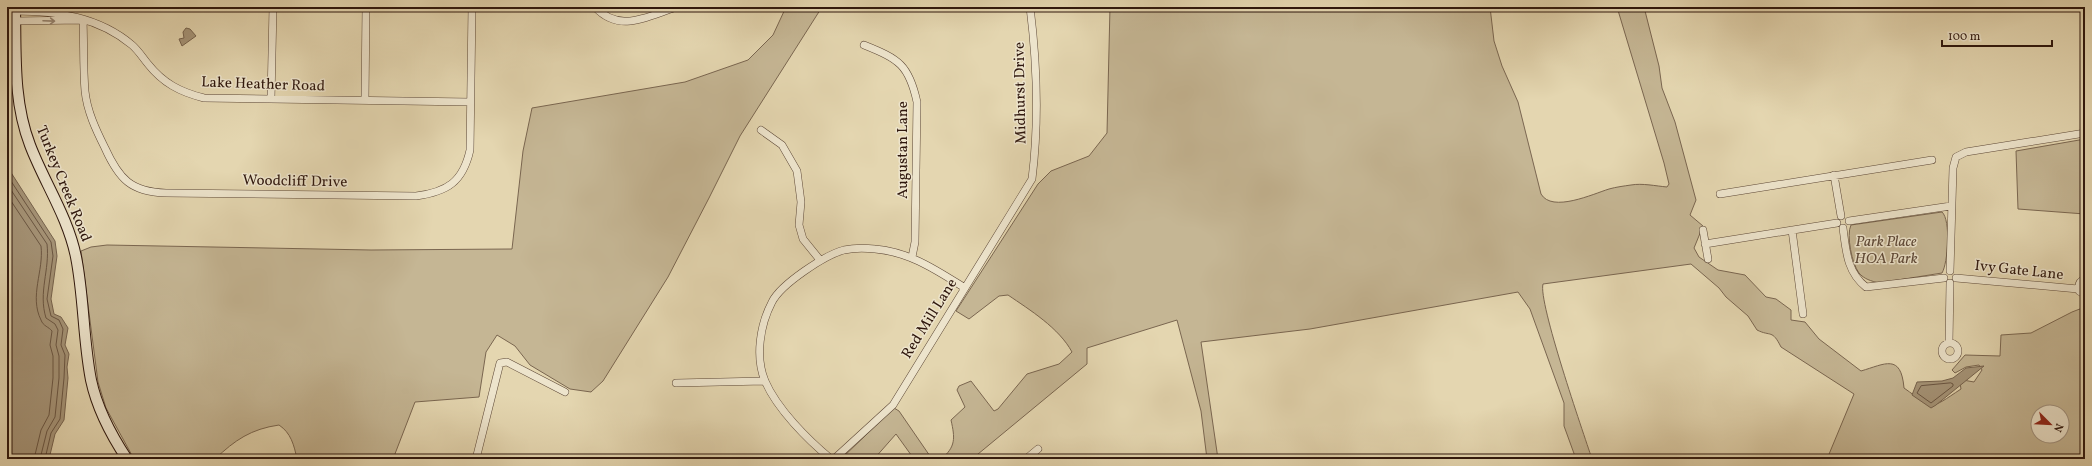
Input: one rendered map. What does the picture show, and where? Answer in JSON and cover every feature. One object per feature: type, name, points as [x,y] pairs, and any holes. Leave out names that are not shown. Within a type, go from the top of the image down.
[{"type":"street","points":[[271,99],[273,7]]},
{"type":"street","points":[[365,100],[366,7]]},
{"type":"street","name":"Woodcliff Drive","points":[[83,20],[85,91],[95,127],[115,169],[125,181],[138,188],[152,193],[416,196],[433,194],[457,180],[466,166],[470,150],[472,7]]},
{"type":"street","points":[[596,7],[602,15],[613,21],[625,22],[677,7]]},
{"type":"street","name":"Midhurst Drive","points":[[1030,7],[1034,42],[1036,94],[1032,179]]},
{"type":"street","name":"Lake Heather Road","points":[[15,13],[63,13],[103,25],[134,46],[160,79],[187,94],[204,98],[470,102]]},
{"type":"street","name":"Turkey Creek Road","points":[[15,13],[17,76],[21,113],[29,144],[67,228],[76,255],[91,381],[103,416],[127,459]]},
{"type":"street","name":"Augustan Lane","points":[[864,45],[887,54],[904,66],[913,82],[918,102],[915,242],[912,257]]},
{"type":"street","points":[[762,130],[782,145],[797,171],[801,202],[799,225],[803,239],[820,260]]},
{"type":"street","points":[[1950,271],[1951,206],[1953,168],[1955,159],[1960,154],[2085,133]]},
{"type":"street","points":[[1720,194],[1932,160]]},
{"type":"street","points":[[1834,175],[1841,216],[1837,223]]},
{"type":"street","name":"Red Mill Lane","points":[[834,459],[893,405],[1032,179]]},
{"type":"street","points":[[1849,221],[1951,206]]},
{"type":"street","points":[[1841,216],[1846,217],[1849,221]]},
{"type":"street","points":[[1843,228],[1847,226],[1849,221]]},
{"type":"street","points":[[1837,223],[1838,226],[1843,228]]},
{"type":"street","points":[[1706,244],[1837,223]]},
{"type":"street","points":[[1843,228],[1852,272],[1857,280],[1866,286],[1944,278]]},
{"type":"street","points":[[1703,230],[1708,259]]},
{"type":"street","points":[[1792,230],[1803,314]]},
{"type":"street","points":[[831,459],[780,406],[765,381],[760,360],[761,334],[772,301],[793,279],[820,260],[845,250],[852,249],[874,249],[912,257],[965,288]]},
{"type":"street","points":[[1944,278],[1945,274],[1950,271]]},
{"type":"street","points":[[1950,271],[1955,273],[1956,278],[1954,282],[1950,283]]},
{"type":"street","points":[[1944,278],[1945,281],[1950,283]]},
{"type":"street","name":"Ivy Gate Lane","points":[[1956,278],[2078,289]]},
{"type":"street","name":"Ivy Gate Lane","points":[[2085,279],[2079,284],[2078,289],[2081,294],[2085,295]]},
{"type":"street","points":[[1949,343],[1950,283]]},
{"type":"street","points":[[476,459],[500,364],[508,362],[565,392]]},
{"type":"street","points":[[676,383],[765,381]]},
{"type":"street","points":[[1026,459],[1038,449]]},
{"type":"green space","points":[[786,7],[822,7],[740,136],[668,277],[603,381],[591,392],[570,389],[530,365],[515,346],[497,335],[486,352],[479,397],[415,402],[393,459],[297,459],[289,436],[279,425],[260,429],[244,436],[215,459],[134,459],[106,408],[98,382],[81,251],[91,247],[107,245],[371,250],[512,249],[523,151],[532,108],[685,82],[748,60],[773,35]]},
{"type":"green space","points":[[1110,7],[1490,7],[1494,41],[1502,66],[1518,102],[1541,194],[1546,199],[1554,202],[1563,202],[1583,198],[1612,188],[1635,184],[1667,187],[1669,184],[1664,163],[1617,7],[1644,7],[1659,66],[1662,88],[1675,122],[1696,200],[1690,215],[1703,226],[1694,248],[1699,257],[1718,270],[1745,275],[1766,297],[1776,299],[1791,310],[1791,320],[1805,322],[1819,339],[1861,371],[1884,364],[1895,365],[1902,377],[1904,388],[1927,404],[1932,405],[1943,401],[1961,389],[1960,383],[1963,380],[1974,382],[1982,370],[1979,365],[1966,367],[1955,373],[1952,370],[1965,355],[2000,356],[2001,335],[2031,333],[2085,307],[2085,459],[1827,459],[1854,394],[1781,347],[1778,341],[1771,334],[1757,330],[1748,316],[1691,264],[1543,284],[1543,296],[1554,340],[1592,459],[1576,459],[1564,426],[1564,403],[1530,309],[1518,292],[1310,329],[1201,342],[1218,459],[1207,459],[1201,411],[1177,320],[1087,348],[1087,364],[972,459],[941,459],[946,455],[952,446],[954,437],[951,420],[965,407],[957,390],[959,386],[971,381],[994,411],[998,409],[1027,374],[1059,364],[1072,352],[1060,335],[1052,327],[1008,295],[999,296],[969,319],[956,311],[1038,184],[1051,171],[1089,156],[1107,133]]},
{"type":"green space","points":[[2085,139],[2085,214],[2018,209],[2016,151]]},
{"type":"green space","name":"Park Place HOA Park","points":[[1942,212],[1947,224],[1948,242],[1946,260],[1942,273],[1879,283],[1865,278],[1856,269],[1849,242],[1851,225]]},
{"type":"green space","points":[[894,408],[899,411],[932,459],[914,459],[896,434],[874,459],[841,459]]},
{"type":"water","points":[[186,28],[190,29],[196,36],[182,46],[179,39],[184,38],[183,32]]},
{"type":"water","points":[[7,163],[10,171],[55,241],[57,256],[51,299],[54,314],[61,317],[68,328],[65,345],[69,354],[64,420],[55,434],[49,459],[7,459]]},
{"type":"water","points":[[1984,366],[1931,408],[1912,395],[1917,382],[1942,381],[1953,378],[1966,368]]}]
